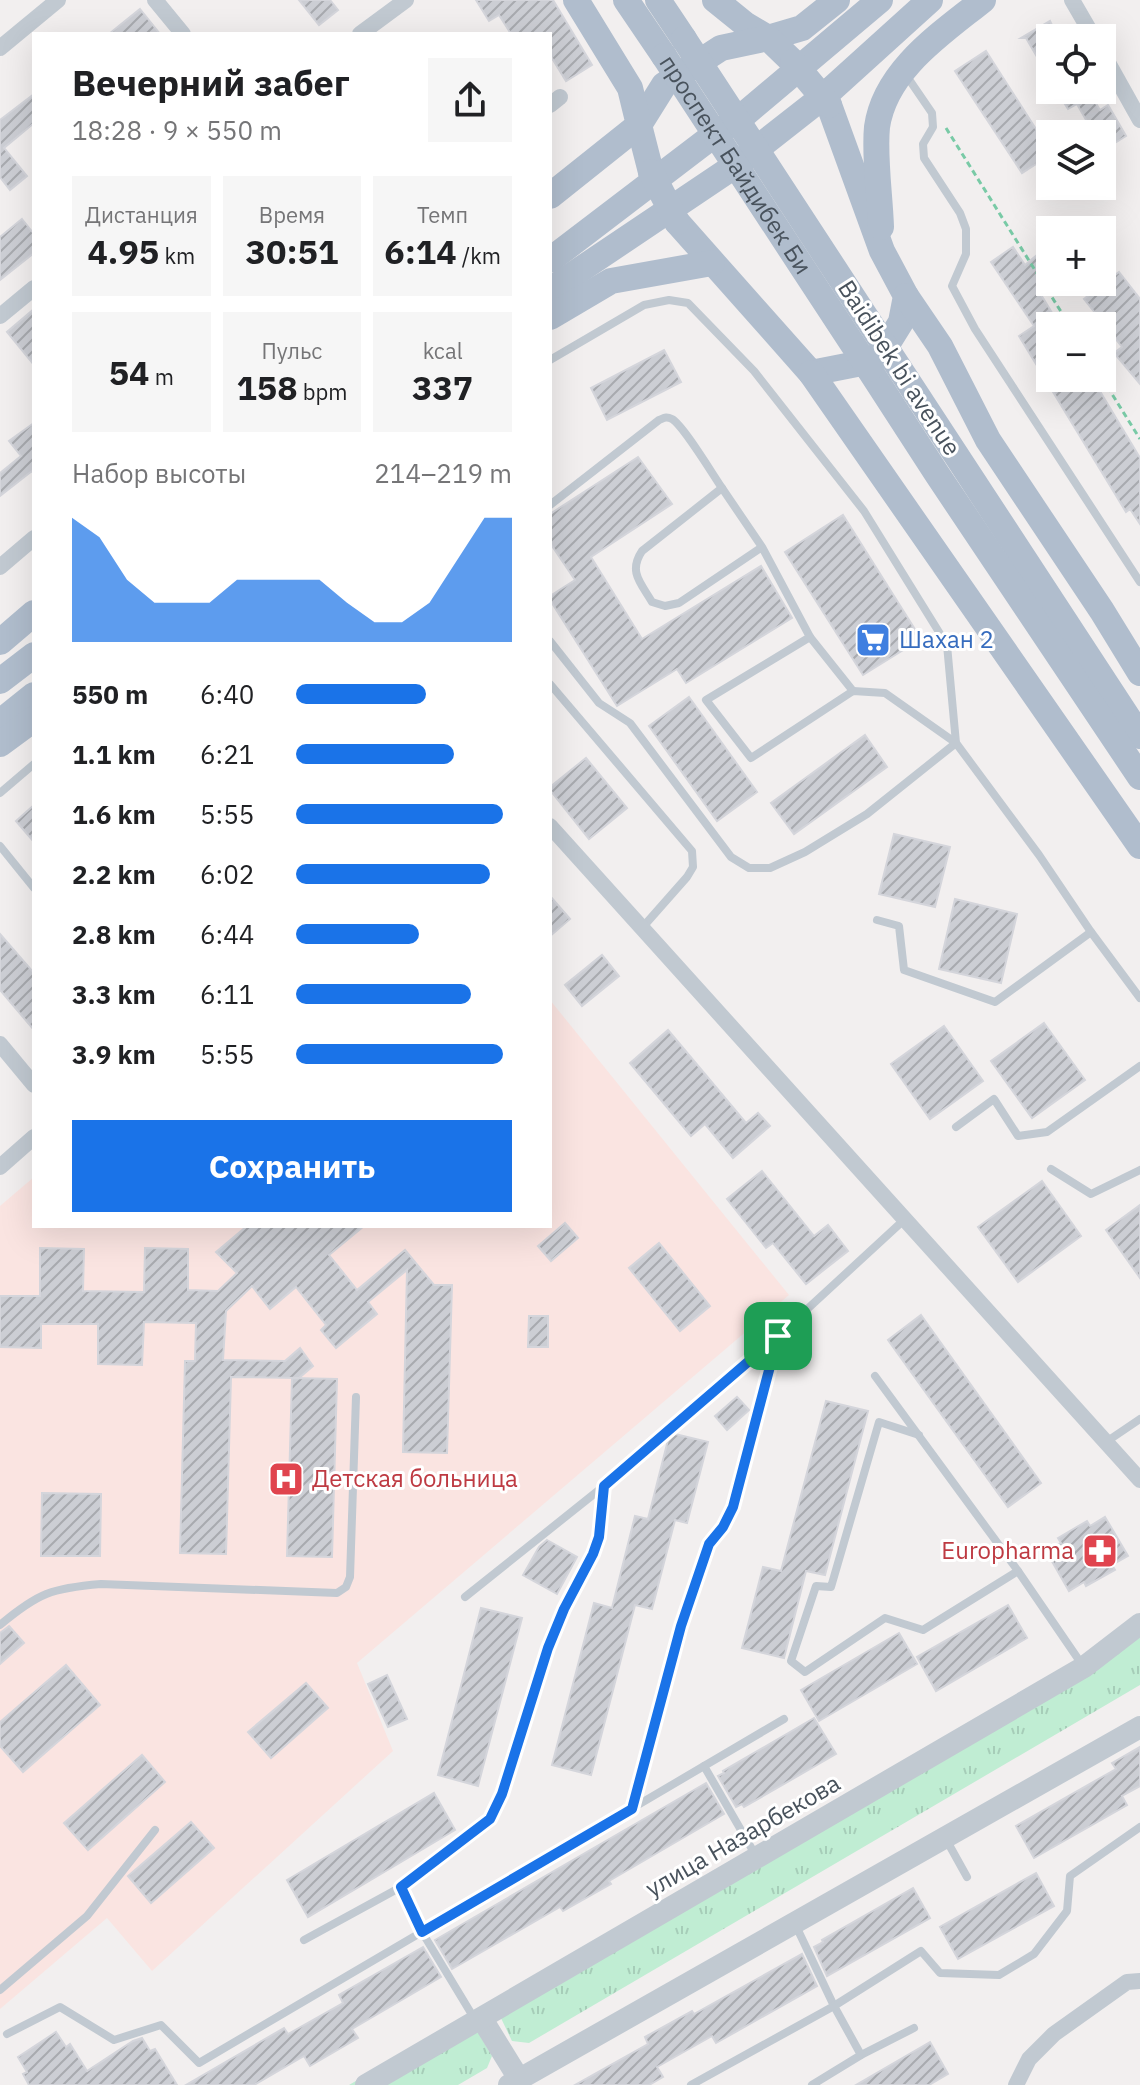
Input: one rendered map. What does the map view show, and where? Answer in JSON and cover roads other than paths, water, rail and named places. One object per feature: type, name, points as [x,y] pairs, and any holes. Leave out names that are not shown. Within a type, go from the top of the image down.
[{"type":"main road","points":[[576,0],[630,88],[651,172],[677,222],[811,373],[1140,846]]},
{"type":"main road","name":"проспект Байдибек Би","points":[[626,0],[880,362]]},
{"type":"main road","name":"Baidibek bi avenue","points":[[658,0],[880,362],[1140,736]]},
{"type":"main road","points":[[715,0],[768,38],[829,105],[882,251],[906,296],[940,346],[988,440],[1140,673]]},
{"type":"main road","points":[[552,194],[639,125],[664,85],[721,48],[802,28],[837,0]]},
{"type":"main road","points":[[552,258],[746,113],[880,0]]},
{"type":"main road","points":[[552,289],[736,165],[824,96],[930,0]]},
{"type":"main road","points":[[882,251],[877,129],[883,103],[903,71],[932,42],[983,0]]},
{"type":"main road","points":[[552,316],[611,281],[712,263]]},
{"type":"main road","points":[[811,373],[872,361],[883,351],[901,322],[906,296]]},
{"type":"main road","name":"Baidibek bi avenue","points":[[880,362],[937,474],[1140,777]]},
{"type":"main road","points":[[0,642],[32,615]]},
{"type":"main road","points":[[0,681],[32,657]]},
{"type":"main road","points":[[0,722],[32,697]]},
{"type":"main road","points":[[0,744],[32,726]]},
{"type":"street","points":[[0,48],[58,0]]},
{"type":"street","points":[[155,0],[181,32]]},
{"type":"street","points":[[363,32],[406,0]]},
{"type":"street","points":[[1072,0],[1086,24]]},
{"type":"street","points":[[1116,77],[1140,120]]},
{"type":"street","points":[[0,316],[32,290]]},
{"type":"street","points":[[0,567],[32,540]]},
{"type":"street","points":[[552,828],[1140,1480]]},
{"type":"street","points":[[0,1044],[32,1083]]},
{"type":"street","points":[[0,1167],[32,1139]]},
{"type":"street","name":"улица Назарбекова","points":[[366,2085],[1084,1667],[1140,1624]]},
{"type":"street","points":[[480,2020],[516,2083],[1140,1727]]},
{"type":"street","points":[[1016,2085],[1029,2059],[1054,2034],[1127,1982],[1140,1981]]},
{"type":"lane","points":[[903,71],[932,113],[933,127],[923,144],[924,158],[960,213],[966,229],[966,254],[952,286],[975,329],[1140,582]]},
{"type":"lane","points":[[552,359],[644,305],[669,300],[688,303],[754,371],[864,511],[947,645],[956,743]]},
{"type":"lane","points":[[552,503],[659,420],[666,417],[672,419],[762,547],[810,637],[853,691]]},
{"type":"lane","points":[[722,488],[642,551],[635,562],[636,573],[652,602],[665,606],[679,603],[762,547]]},
{"type":"lane","points":[[810,637],[706,700],[751,758],[853,691],[885,693],[956,743],[1140,998]]},
{"type":"lane","points":[[552,644],[599,703],[630,723],[731,857],[749,868],[770,868],[805,852],[867,814],[956,743]]},
{"type":"lane","points":[[552,686],[692,851],[693,867],[687,877],[642,928]]},
{"type":"lane","points":[[0,793],[32,766]]},
{"type":"lane","points":[[0,846],[32,886]]},
{"type":"lane","points":[[877,920],[899,926],[904,970],[995,1002],[1091,932]]},
{"type":"lane","points":[[956,1127],[994,1099],[1018,1136],[1047,1132],[1140,1066]]},
{"type":"lane","points":[[1051,1169],[1091,1194],[1140,1170]]},
{"type":"lane","points":[[465,1597],[604,1486],[778,1336],[905,1219]]},
{"type":"lane","points":[[632,1809],[681,1626],[709,1544],[723,1527],[733,1507],[778,1336]]},
{"type":"lane","points":[[875,1376],[1084,1667]]},
{"type":"lane","points":[[0,1625],[29,1600],[64,1587],[101,1584],[337,1593],[346,1587],[350,1577],[356,1397]]},
{"type":"lane","points":[[1106,1442],[1140,1419]]},
{"type":"lane","points":[[919,1435],[879,1422],[831,1587],[816,1586],[791,1661],[805,1672],[885,1618],[923,1630],[1018,1571]]},
{"type":"lane","points":[[304,1940],[401,1887],[490,1819],[502,1794],[548,1648],[599,1537],[604,1486]]},
{"type":"lane","points":[[7,2034],[60,2007],[114,2040],[161,2025],[199,2063],[784,1719]]},
{"type":"lane","points":[[704,1766],[757,1858]]},
{"type":"lane","points":[[691,2085],[834,2006],[921,1951],[940,1973],[999,1975],[1034,1954],[1067,1911],[1070,1876],[1140,1827]]},
{"type":"lane","points":[[0,1990],[87,1916],[155,1830]]},
{"type":"lane","points":[[944,1837],[967,1877]]},
{"type":"lane","points":[[401,1887],[422,1932],[480,2020]]},
{"type":"lane","points":[[794,1923],[861,2055]]},
{"type":"lane","points":[[812,2085],[914,2028]]},
{"type":"place","name":"Шахан 2","points":[[873,640]]},
{"type":"place","name":"Детская больница","points":[[286,1479]]},
{"type":"place","name":"Europharma","points":[[1100,1551]]}]
